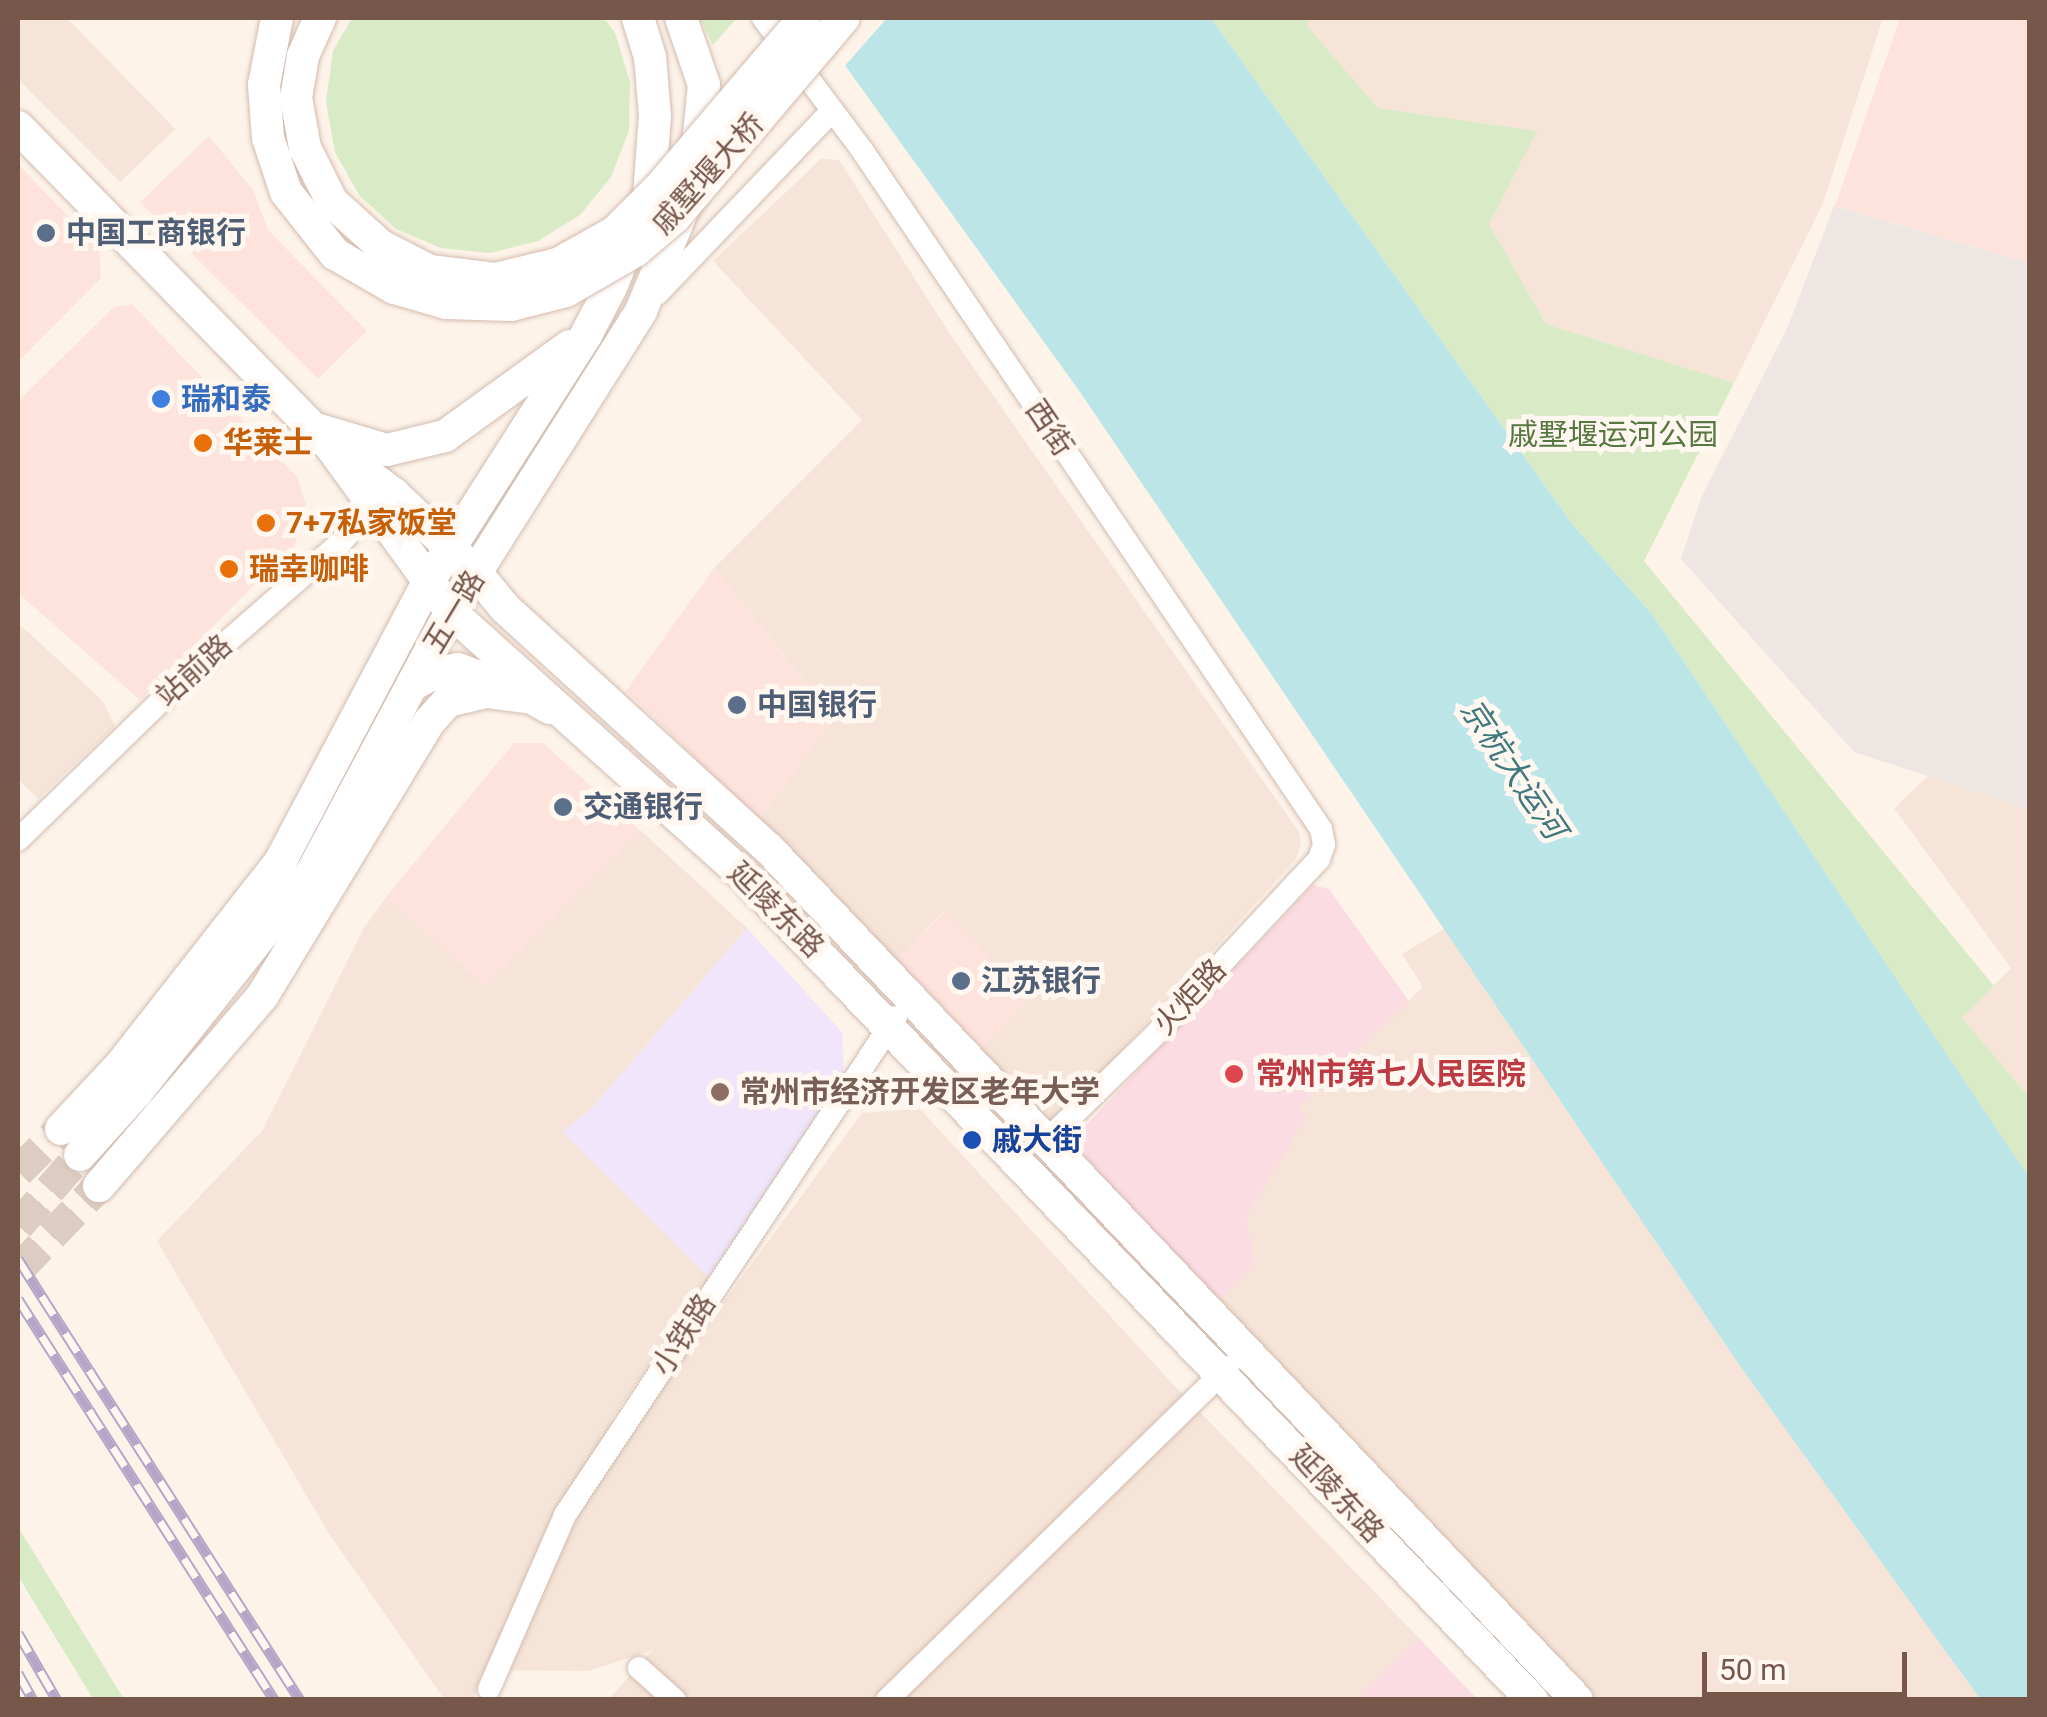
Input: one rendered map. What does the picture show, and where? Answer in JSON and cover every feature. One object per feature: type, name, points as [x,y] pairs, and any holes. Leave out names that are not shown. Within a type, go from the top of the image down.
[{"type":"main road","name":"戚墅堰大桥","points":[[277,18],[264,85],[268,138],[286,192],[335,254],[394,288],[446,303],[511,306],[566,291],[635,251],[675,217],[844,18]]},
{"type":"main road","name":"戚墅堰大桥","points":[[320,18],[303,56],[296,98],[306,148],[332,202],[381,246],[430,270],[495,278],[558,264],[615,232],[661,186],[804,18]]},
{"type":"main road","name":"五一路","points":[[638,18],[650,57],[655,116],[649,196],[586,335],[427,584],[280,862],[120,1066],[71,1142],[136,1093],[312,872],[451,612],[642,312],[694,184],[704,85],[681,18]]},
{"type":"main road","name":"延陵东路","points":[[18,127],[323,438],[394,494],[477,574],[505,608],[769,850],[1046,1142],[1532,1700]]},
{"type":"main road","points":[[323,438],[387,450],[445,436],[586,335]]},
{"type":"main road","name":"延陵东路","points":[[323,438],[451,612],[740,872],[889,1024],[1576,1700]]},
{"type":"main road","points":[[412,685],[432,674],[458,670],[532,698],[570,720]]},
{"type":"main road","points":[[99,1186],[263,995],[430,722],[448,701],[475,695],[532,698]]},
{"type":"street","name":"西街","points":[[762,18],[832,110],[1321,829],[1324,845]]},
{"type":"street","points":[[642,312],[692,252],[832,110]]},
{"type":"street","name":"站前路","points":[[18,840],[170,691],[374,507]]},
{"type":"street","name":"火炬路","points":[[1046,1142],[1156,1035],[1319,859],[1324,845]]},
{"type":"street","name":"小铁路","points":[[489,1689],[564,1516],[889,1024],[912,1001]]},
{"type":"street","points":[[887,1700],[1234,1362]]},
{"type":"street","points":[[639,1668],[675,1700]]},
{"type":"shaded area","points":[[18,18],[67,18],[175,129],[120,182],[18,79]]},
{"type":"shaded area","points":[[1309,18],[1883,18],[1823,203],[1734,383],[1546,324],[1489,224],[1536,131],[1378,108],[1306,26]]},
{"type":"shaded area","points":[[1900,18],[2029,18],[2029,263],[1835,206]]},
{"type":"shaded area","points":[[209,136],[253,190],[268,230],[367,331],[318,379],[140,202]]},
{"type":"shaded area","points":[[821,159],[839,160],[950,334],[1299,832],[1301,845],[1295,860],[1056,1123],[1045,1123],[979,1051],[945,910],[895,962],[759,820],[834,718],[714,568],[862,420],[713,261]]},
{"type":"shaded area","points":[[18,164],[99,248],[101,278],[18,362]]},
{"type":"shaded area","points":[[1834,206],[2029,263],[2029,809],[1854,752],[1681,559],[1701,498],[1787,329]]},
{"type":"shaded area","points":[[132,304],[297,477],[306,504],[304,524],[294,545],[140,700],[18,593],[18,401],[114,307]]},
{"type":"shaded area","points":[[714,568],[834,719],[759,820],[626,691]]},
{"type":"shaded area","points":[[18,623],[103,701],[115,726],[38,799],[18,779]]},
{"type":"shaded area","points":[[514,743],[543,743],[640,830],[485,986],[386,897]]},
{"type":"shaded area","points":[[1928,776],[2029,809],[2029,1097],[1962,1018],[2011,968],[1894,808]]},
{"type":"shaded area","points":[[640,830],[747,928],[593,1107],[563,1132],[709,1277],[611,1420],[629,1432],[862,1113],[920,1109],[1169,1380],[1419,1638],[1355,1699],[609,1699],[653,1650],[588,1671],[484,1670],[474,1699],[444,1699],[328,1532],[157,1241],[262,1131],[364,928],[386,897],[485,986]]},
{"type":"shaded area","name":"常州市第七人民医院","points":[[1313,885],[1329,889],[1409,1001],[1299,1108],[1306,1117],[1247,1216],[1255,1264],[1218,1302],[1076,1149],[1077,1135]]},
{"type":"shaded area","name":"江苏银行","points":[[946,910],[1028,1000],[979,1051],[895,962]]},
{"type":"shaded area","name":"常州市经济开发区老年大学","points":[[747,928],[842,1032],[844,1077],[709,1277],[562,1132],[593,1107]]},
{"type":"shaded area","points":[[1444,929],[1740,1366],[1980,1699],[1595,1699],[1218,1302],[1255,1264],[1247,1216],[1305,1117],[1299,1108],[1423,987],[1402,954]]},
{"type":"shaded area","points":[[1419,1638],[1477,1699],[1355,1699]]},
{"type":"green space","points":[[352,18],[604,18],[615,33],[630,82],[629,131],[611,177],[580,215],[538,241],[490,253],[441,248],[396,229],[359,195],[335,152],[326,102],[333,51]]},
{"type":"green space","points":[[700,18],[736,18],[736,19],[713,45]]},
{"type":"green space","name":"戚墅堰运河公园","points":[[1211,18],[1309,18],[1307,26],[1378,108],[1537,131],[1489,224],[1546,324],[1734,383],[1644,561],[1994,986],[1962,1018],[2029,1097],[2029,1177],[1652,614],[1573,525]]},
{"type":"green space","points":[[18,1527],[124,1699],[93,1699],[18,1576]]},
{"type":"water","name":"京杭大运河","points":[[811,18],[1211,18],[1573,525],[1652,614],[2029,1177],[2029,1699],[1980,1699],[1740,1366],[1080,392]]},
{"type":"pier","points":[[806,18],[887,18],[842,69]]},
{"type":"tunnel","points":[[18,1172],[61,1129]]},
{"type":"tunnel","points":[[18,1226],[80,1155]]},
{"type":"tunnel","points":[[18,1270],[99,1186]]},
{"type":"railway","points":[[18,1259],[300,1700]]},
{"type":"railway","points":[[18,1299],[274,1700]]},
{"type":"railway","points":[[18,1633],[57,1700]]},
{"type":"railway","points":[[18,1673],[33,1700]]},
{"type":"place","name":"中国工商银行","points":[[46,233]]},
{"type":"place","name":"瑞和泰","points":[[161,399]]},
{"type":"place","name":"华莱士","points":[[203,443]]},
{"type":"place","name":"7+7私家饭堂","points":[[266,523]]},
{"type":"place","name":"瑞幸咖啡","points":[[229,569]]},
{"type":"place","name":"中国银行","points":[[737,705]]},
{"type":"place","name":"交通银行","points":[[563,807]]},
{"type":"place","name":"江苏银行","points":[[961,981]]},
{"type":"place","name":"常州市第七人民医院","points":[[1234,1074]]},
{"type":"place","name":"常州市经济开发区老年大学","points":[[720,1092]]},
{"type":"place","name":"戚大街","points":[[972,1140]]}]
